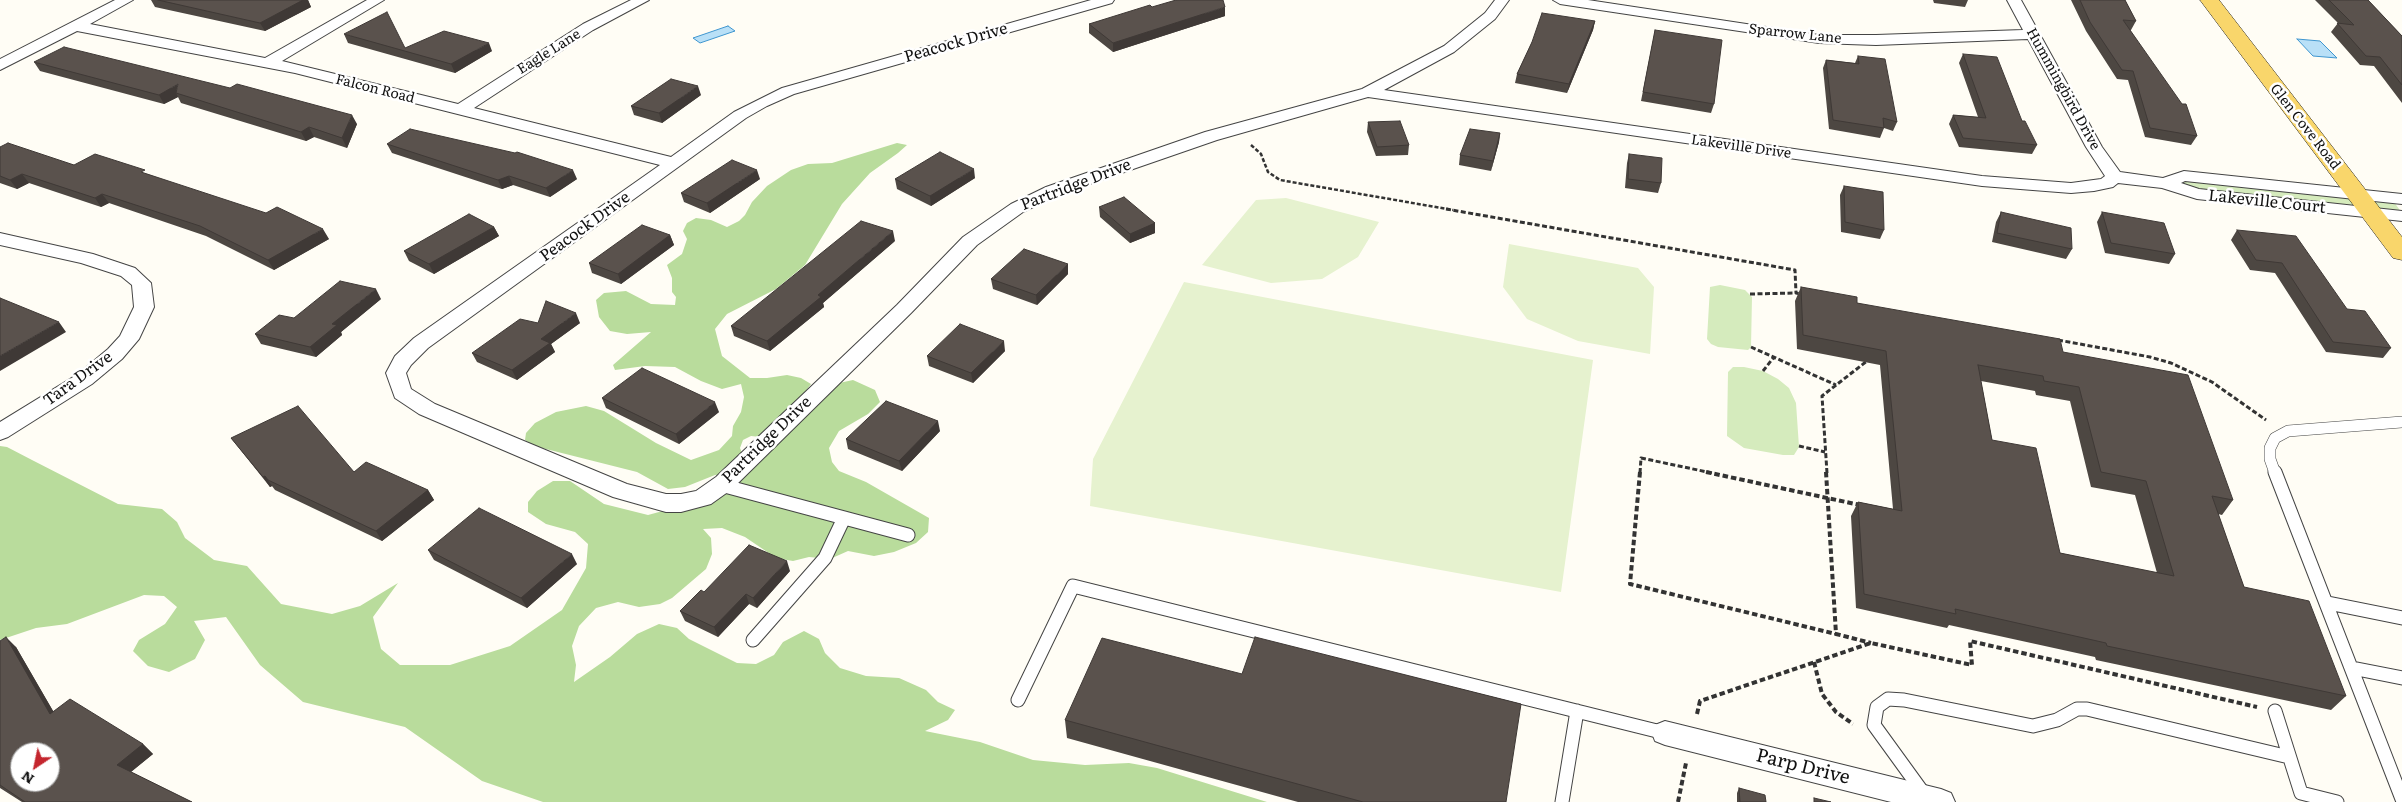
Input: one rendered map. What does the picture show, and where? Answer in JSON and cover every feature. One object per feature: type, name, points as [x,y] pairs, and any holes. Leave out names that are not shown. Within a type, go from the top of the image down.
[{"type":"main road","name":"Glen Cove Road","points":[[2209,0],[2402,253]]},
{"type":"street","points":[[0,64],[126,0]]},
{"type":"street","points":[[267,63],[377,0]]},
{"type":"street","name":"Eagle Lane","points":[[460,110],[588,27],[642,0]]},
{"type":"street","name":"Peacock Drive","points":[[694,500],[666,503],[639,498],[427,410],[402,393],[396,373],[402,361],[421,343],[740,115],[788,92],[1107,0]]},
{"type":"street","name":"Partridge Drive","points":[[694,500],[710,494],[721,485],[904,309],[970,242],[1016,208],[1052,191],[1211,136],[1368,92],[1449,49],[1483,22],[1502,0]]},
{"type":"street","name":"Sparrow Lane","points":[[1560,0],[1819,39],[1876,40],[2033,34]]},
{"type":"street","name":"Hummingbird Drive","points":[[2014,0],[2094,147],[2114,178]]},
{"type":"street","name":"Falcon Road","points":[[75,26],[267,63],[672,164]]},
{"type":"street","name":"Lakeville Drive","points":[[1368,92],[1982,181],[2071,188],[2107,183],[2114,178]]},
{"type":"street","name":"Lakeville Court","points":[[2114,178],[2164,182],[2196,194],[2365,204]]},
{"type":"street","points":[[2365,204],[2402,199]]},
{"type":"street","points":[[2365,204],[2402,216]]},
{"type":"street","name":"Tara Drive","points":[[0,239],[86,258],[128,272],[141,283],[144,307],[129,339],[115,354],[84,379],[0,432]]},
{"type":"street","name":"Parp Drive","points":[[1665,732],[1934,800]]},
{"type":"lane","points":[[2402,422],[2306,428],[2288,431],[2274,438],[2270,448],[2270,460],[2328,603],[2402,798]]},
{"type":"lane","points":[[721,485],[908,535]]},
{"type":"lane","points":[[753,640],[825,558],[844,518]]},
{"type":"lane","points":[[1018,700],[1073,586],[1665,732]]},
{"type":"lane","points":[[2328,603],[2402,618]]},
{"type":"lane","points":[[2352,668],[2402,678]]},
{"type":"lane","points":[[1934,800],[1878,733],[1874,719],[1882,702],[1904,700],[2033,726],[2057,720],[2076,709],[2087,709],[2289,757]]},
{"type":"lane","points":[[1562,802],[1577,711]]},
{"type":"lane","points":[[2275,711],[2301,793],[2337,802]]},
{"type":"path","points":[[1250,144],[1261,154],[1268,172],[1280,180],[1795,270],[1796,293]]},
{"type":"path","points":[[1750,294],[1796,293],[1806,295]]},
{"type":"path","points":[[2052,339],[2150,357],[2171,363],[2212,382],[2266,420]]},
{"type":"path","points":[[1751,347],[1836,385]]},
{"type":"path","points":[[1763,371],[1774,357]]},
{"type":"path","points":[[1836,634],[1822,396],[1867,360]]},
{"type":"path","points":[[1799,446],[1826,452]]},
{"type":"path","points":[[1866,506],[1641,458],[1630,584],[1871,643],[1972,665],[1970,641],[2275,711]]},
{"type":"path","points":[[1696,719],[1700,700],[1871,643]]},
{"type":"path","points":[[1814,662],[1819,686],[1826,700],[1836,712],[1854,724]]},
{"type":"path","points":[[1678,802],[1687,758]]},
{"type":"green space","points":[[897,143],[907,145],[870,173],[842,204],[805,265],[776,289],[727,314],[715,329],[722,356],[750,378],[787,375],[801,378],[811,384],[798,402],[830,385],[853,380],[875,390],[880,402],[868,414],[839,431],[829,448],[832,462],[839,471],[866,482],[929,518],[928,532],[916,543],[894,552],[874,556],[848,551],[830,559],[809,557],[793,561],[776,558],[745,537],[722,528],[703,529],[711,538],[712,554],[706,569],[672,598],[660,604],[639,607],[618,602],[596,608],[579,626],[572,646],[576,665],[574,682],[610,657],[637,634],[659,624],[677,628],[689,639],[737,663],[756,664],[774,655],[783,642],[804,631],[819,639],[825,653],[840,668],[866,676],[899,678],[926,690],[938,702],[955,710],[948,720],[925,731],[980,742],[1033,760],[1085,765],[1129,763],[1157,768],[1267,802],[543,802],[482,781],[405,727],[303,702],[260,665],[226,617],[194,621],[205,640],[195,659],[169,672],[148,666],[133,651],[139,640],[165,624],[177,607],[164,596],[144,595],[67,624],[36,628],[0,640],[0,446],[7,447],[118,504],[162,509],[177,522],[185,538],[214,560],[247,566],[281,604],[332,614],[360,606],[398,583],[373,617],[381,649],[400,665],[450,665],[510,646],[562,610],[586,568],[588,544],[575,532],[546,524],[528,512],[528,502],[537,491],[553,481],[570,481],[604,504],[648,515],[670,509],[740,478],[754,468],[761,454],[760,437],[751,436],[743,440],[740,448],[744,458],[729,474],[715,475],[685,487],[668,489],[637,472],[534,446],[525,440],[526,433],[535,423],[556,412],[586,406],[604,411],[656,443],[691,460],[719,450],[732,436],[733,426],[741,412],[744,397],[741,384],[722,389],[701,381],[675,367],[645,366],[615,370],[613,365],[651,332],[627,334],[610,331],[599,317],[596,300],[604,293],[626,291],[651,304],[675,305],[676,297],[672,292],[672,278],[667,265],[682,254],[687,239],[683,231],[687,223],[696,218],[711,220],[727,227],[739,221],[745,215],[752,202],[767,186],[791,170],[808,164],[832,163]]},
{"type":"green space","points":[[2184,176],[2391,198],[2402,213],[2197,194],[2164,183]]},
{"type":"green space","points":[[1286,198],[1379,222],[1358,257],[1322,279],[1271,283],[1202,265],[1256,200]]},
{"type":"green space","points":[[1509,244],[1638,268],[1654,287],[1650,354],[1578,341],[1527,319],[1503,287]]},
{"type":"green space","points":[[1184,282],[1593,360],[1561,592],[1090,506],[1093,459]]},
{"type":"green space","points":[[1720,285],[1745,290],[1752,297],[1751,347],[1748,350],[1718,347],[1711,344],[1707,339],[1710,287]]},
{"type":"green space","points":[[1733,367],[1763,371],[1778,379],[1789,388],[1796,403],[1799,447],[1794,455],[1783,455],[1744,448],[1727,436],[1728,372]]},
{"type":"water","points":[[728,26],[735,31],[700,43],[693,38]]},
{"type":"water","points":[[2297,39],[2320,41],[2337,58],[2313,56]]},
{"type":"building","points":[[158,0],[303,0],[260,23]]},
{"type":"building","points":[[1176,0],[1223,0],[1225,7],[1113,43],[1089,24],[1150,5],[1152,7]]},
{"type":"building","points":[[2080,0],[2125,0],[2136,21],[2123,20],[2182,104],[2186,104],[2197,136],[2150,128],[2133,71],[2122,70],[2090,22]]},
{"type":"building","points":[[2329,0],[2368,0],[2402,36],[2402,85],[2380,57],[2366,56],[2337,23],[2354,25]]},
{"type":"building","points":[[387,12],[405,48],[444,31],[489,43],[451,64],[344,34]]},
{"type":"building","points":[[1542,13],[1595,21],[1569,84],[1517,74],[1532,42]]},
{"type":"building","points":[[1655,30],[1722,40],[1714,104],[1643,92]]},
{"type":"building","points":[[64,47],[230,88],[237,84],[352,115],[342,138],[309,127],[301,132],[176,93],[178,84],[159,95],[34,62]]},
{"type":"building","points":[[1963,54],[1997,57],[2022,121],[2025,121],[2037,145],[1963,138],[1953,115],[1986,118]]},
{"type":"building","points":[[1858,56],[1885,59],[1897,122],[1883,118],[1884,128],[1833,120],[1826,60],[1859,64]]},
{"type":"building","points":[[671,79],[698,86],[659,113],[631,106]]},
{"type":"building","points":[[1400,121],[1409,145],[1377,147],[1368,122]]},
{"type":"building","points":[[410,129],[517,152],[573,170],[546,188],[509,176],[498,180],[387,144]]},
{"type":"building","points":[[1470,129],[1500,133],[1493,161],[1460,155]]},
{"type":"building","points":[[8,143],[74,165],[95,154],[145,170],[141,172],[266,213],[277,207],[323,229],[268,260],[200,226],[102,194],[95,198],[22,174],[10,180],[0,176],[0,147]]},
{"type":"building","points":[[940,152],[974,169],[930,196],[895,179]]},
{"type":"building","points":[[1629,154],[1662,158],[1661,183],[1628,179]]},
{"type":"building","points":[[732,160],[757,170],[707,203],[681,193]]},
{"type":"building","points":[[1844,186],[1883,192],[1884,230],[1845,222]]},
{"type":"building","points":[[1124,197],[1155,223],[1130,234],[1099,207]]},
{"type":"building","points":[[2001,212],[2071,228],[2072,249],[1997,233]]},
{"type":"building","points":[[2102,212],[2164,223],[2175,254],[2111,243]]},
{"type":"building","points":[[469,214],[494,227],[429,264],[404,251]]},
{"type":"building","points":[[861,221],[893,231],[818,295],[821,297],[767,341],[731,326]]},
{"type":"building","points":[[642,225],[670,235],[618,274],[589,263]]},
{"type":"building","points":[[2237,230],[2296,236],[2347,309],[2365,311],[2391,348],[2333,342],[2282,263],[2256,260]]},
{"type":"building","points":[[1024,249],[1068,264],[1036,295],[991,279]]},
{"type":"building","points":[[340,281],[376,289],[332,324],[337,325],[310,347],[255,334],[279,315],[294,318]]},
{"type":"building","points":[[1801,287],[1857,297],[1857,303],[2060,339],[2063,352],[2188,375],[2233,500],[2212,496],[2244,587],[2309,601],[2346,696],[2107,646],[2106,643],[1955,609],[1956,614],[1864,594],[1858,502],[1902,511],[1886,351],[1803,335]],"holes":[[[1978,365],[2043,376],[2044,381],[2079,387],[2101,472],[2146,481],[2174,576],[2060,553],[2036,448],[1992,440]]]},
{"type":"building","points":[[0,298],[59,322],[0,356]]},
{"type":"building","points":[[546,301],[576,313],[541,339],[550,343],[512,370],[472,353],[520,319],[538,323]]},
{"type":"building","points":[[960,324],[1004,341],[971,373],[927,356]]},
{"type":"building","points":[[642,368],[715,402],[676,434],[602,398]]},
{"type":"building","points":[[886,401],[938,421],[899,461],[846,439]]},
{"type":"building","points":[[298,406],[354,472],[366,462],[428,490],[376,531],[268,480],[265,476],[263,477],[231,438]]},
{"type":"building","points":[[479,508],[572,554],[521,598],[428,550]]},
{"type":"building","points":[[749,545],[787,561],[753,598],[746,594],[714,627],[680,611],[701,590],[704,592]]},
{"type":"building","points":[[6,637],[50,714],[70,699],[143,744],[117,765],[192,802],[25,802],[10,792],[60,792],[60,742],[10,742],[10,792],[0,785],[0,641]]},
{"type":"building","points":[[1255,637],[1521,704],[1506,802],[1363,802],[1065,720],[1102,638],[1242,674]]},
{"type":"building","points":[[1739,788],[1765,795],[1766,802],[1740,802]]},
{"type":"building","points":[[1814,798],[1831,802],[1814,802]]}]
